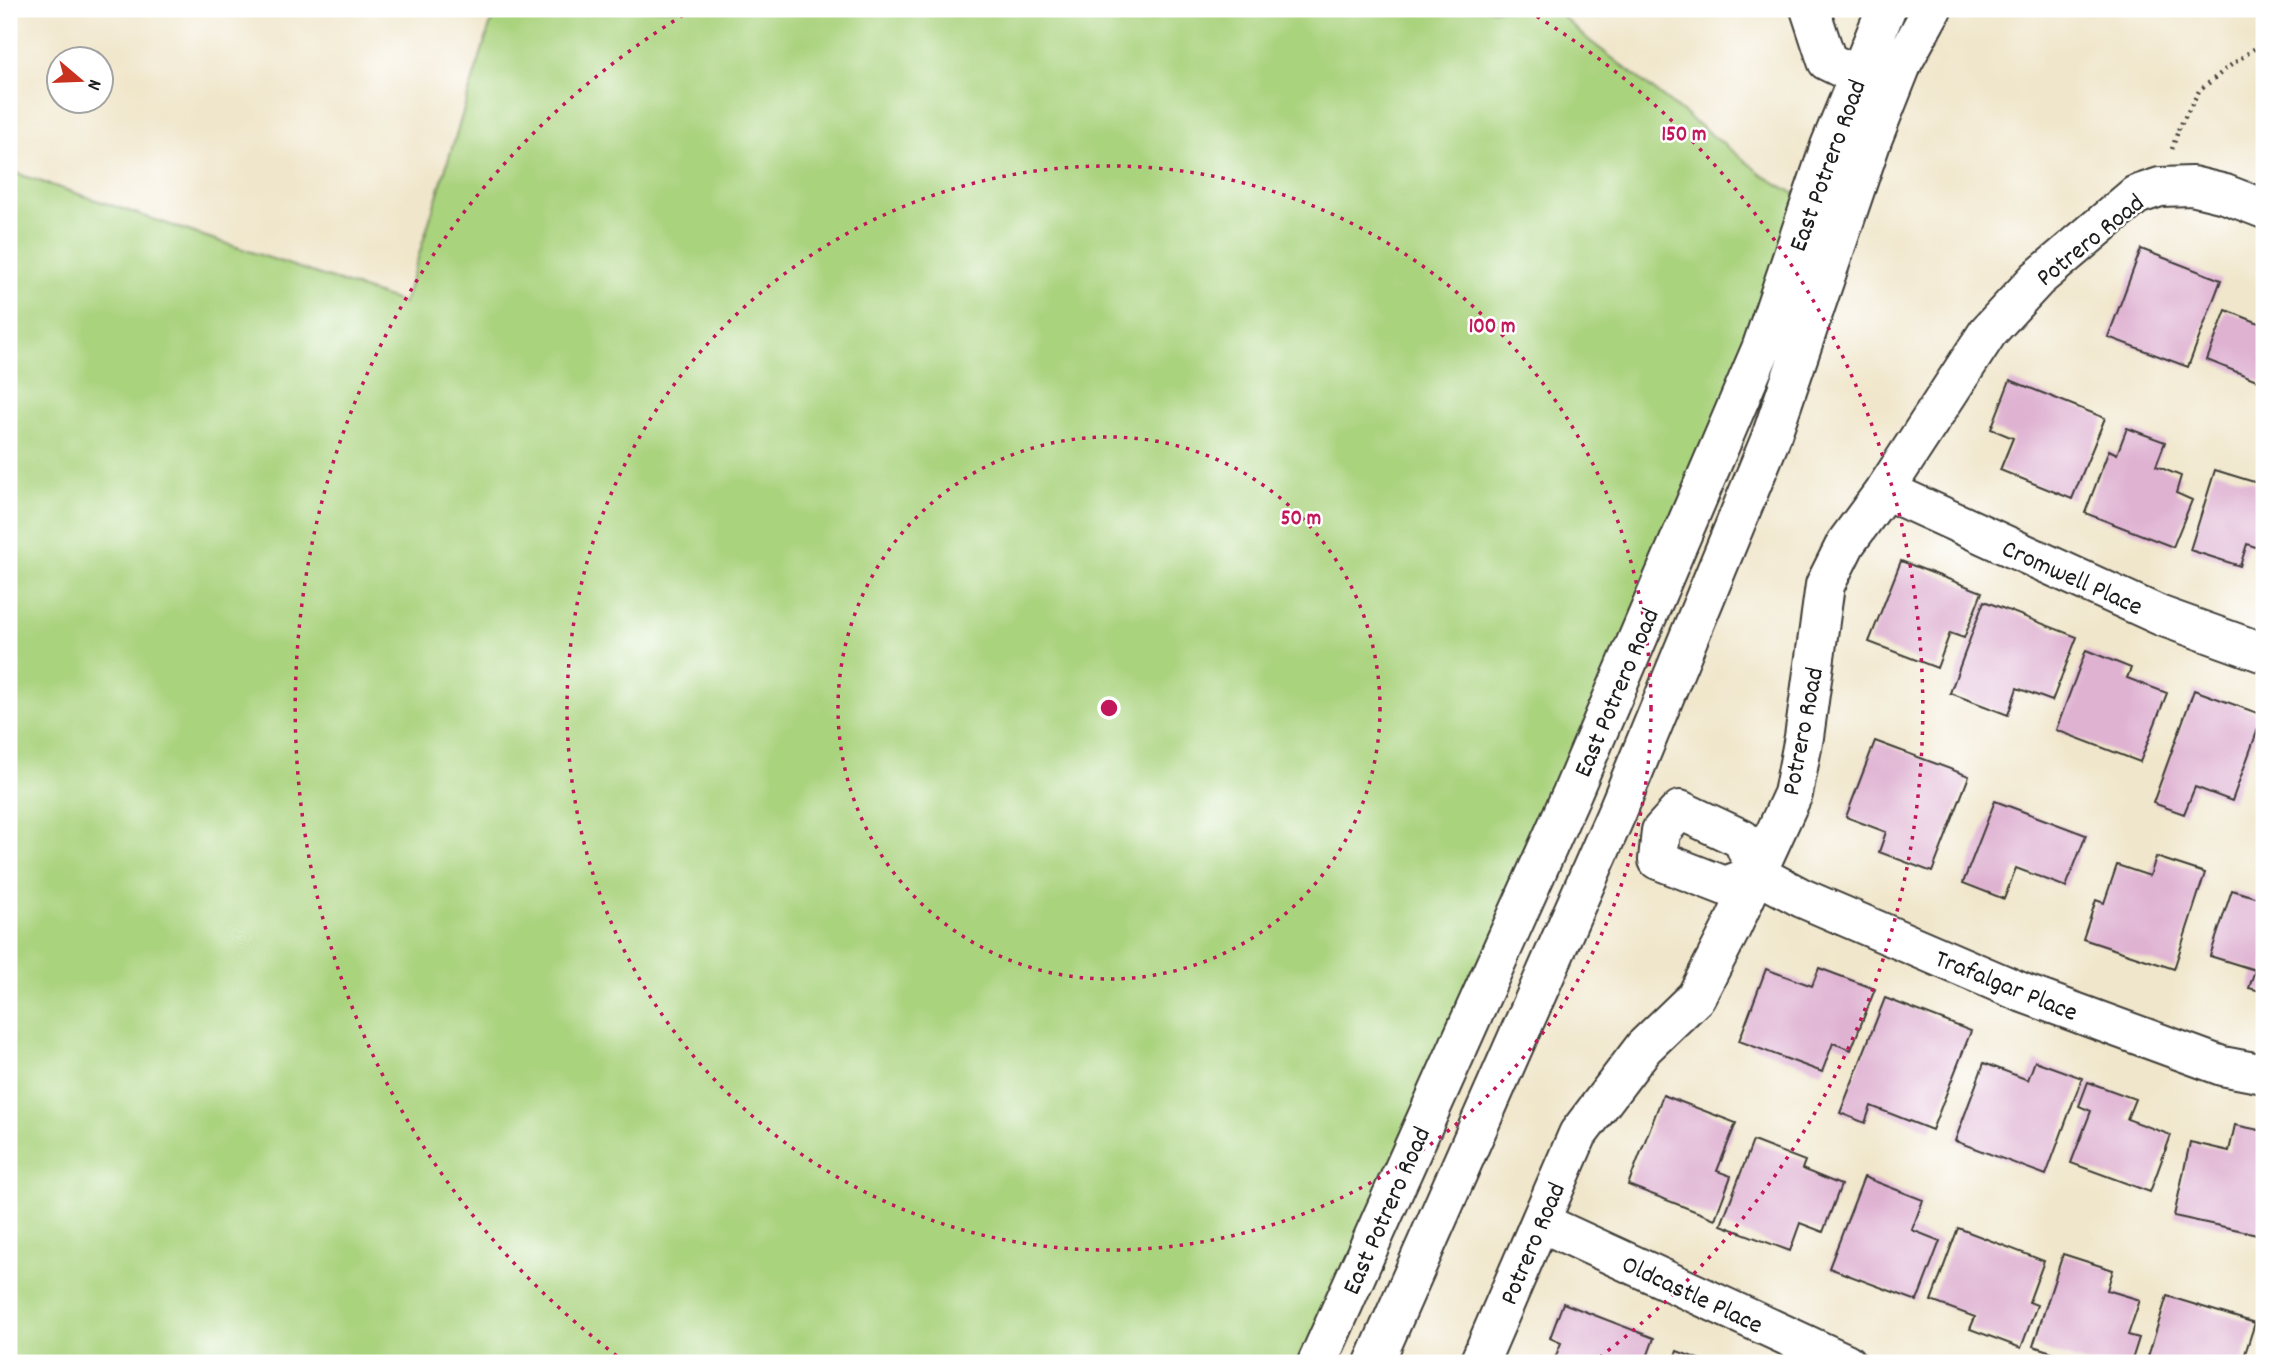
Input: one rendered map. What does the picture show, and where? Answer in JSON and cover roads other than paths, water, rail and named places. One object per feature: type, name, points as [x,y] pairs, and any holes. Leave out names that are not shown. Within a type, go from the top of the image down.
[{"type":"street","points":[[1810,9],[1827,61],[1875,84]]},
{"type":"street","name":"East Potrero Road","points":[[1374,1363],[1617,812],[1770,440],[1842,226],[1875,84],[1886,9]]},
{"type":"street","name":"East Potrero Road","points":[[1317,1363],[1572,793],[1761,349],[1830,146],[1875,84],[1903,62],[1932,9]]},
{"type":"street","name":"Potrero Road","points":[[1479,1363],[1578,1134],[1644,1047],[1696,997],[1758,874],[1793,794],[1804,737],[1825,585],[1846,543],[1885,490],[1988,332],[2037,279],[2136,195],[2160,187],[2192,186],[2225,194],[2264,209]]},
{"type":"street","name":"Cromwell Place","points":[[1885,490],[2161,616],[2264,653]]},
{"type":"street","points":[[1572,793],[1661,831]]},
{"type":"street","points":[[1680,810],[1742,839],[1758,874],[1725,886],[1658,860],[1661,831],[1680,810]]},
{"type":"street","name":"Trafalgar Place","points":[[1758,874],[1802,898],[2023,993],[2222,1066],[2264,1074]]},
{"type":"street","name":"Oldcastle Place","points":[[1540,1222],[1846,1363]]}]
